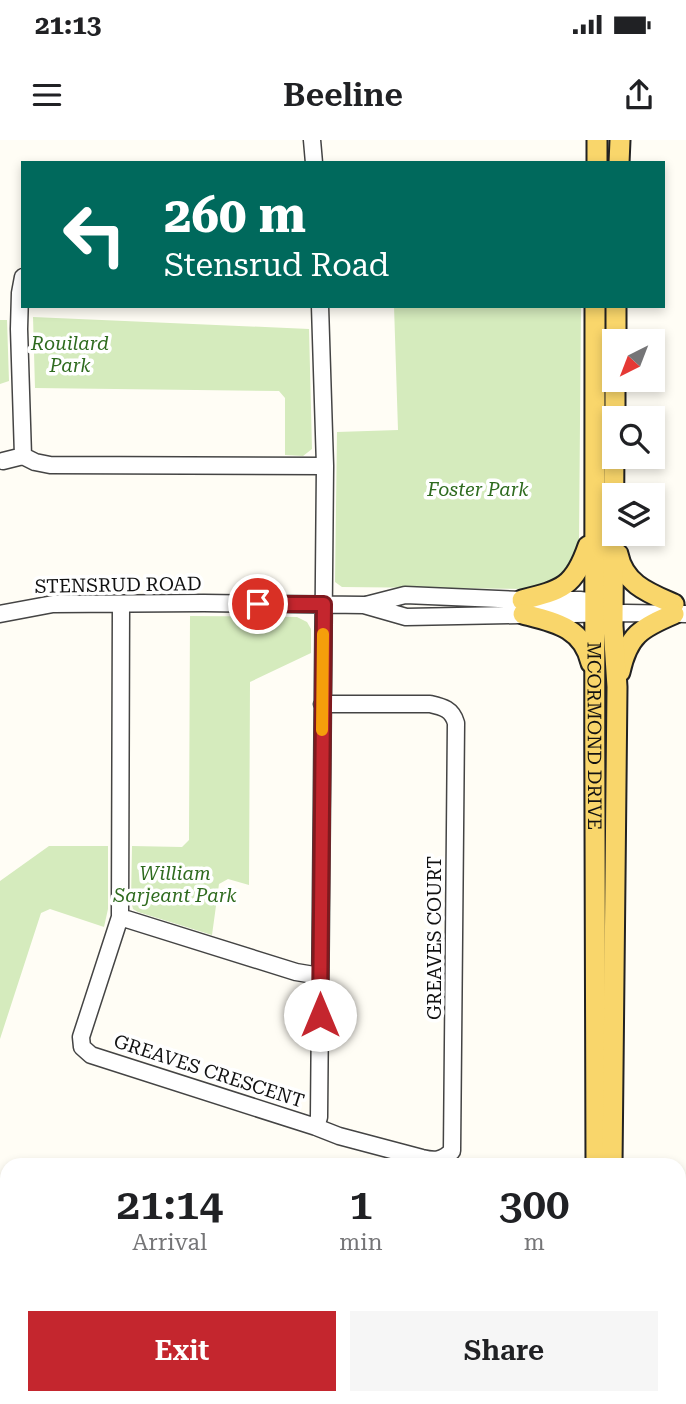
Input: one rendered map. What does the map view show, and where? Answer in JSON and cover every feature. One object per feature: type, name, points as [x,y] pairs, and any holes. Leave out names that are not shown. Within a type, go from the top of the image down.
[{"type":"main road","points":[[597,140],[597,161]]},
{"type":"main road","points":[[619,161],[620,140]]},
{"type":"main road","name":"MCORMOND DRIVE","points":[[596,308],[602,496]]},
{"type":"main road","points":[[616,308],[616,329]]},
{"type":"main road","points":[[523,607],[570,581],[602,530]]},
{"type":"main road","name":"MCORMOND DRIVE","points":[[603,546],[604,608],[596,684],[609,1158]]},
{"type":"main road","points":[[611,546],[632,584],[680,610]]},
{"type":"main road","points":[[523,607],[575,633],[588,651],[596,684]]},
{"type":"main road","name":"MCORMOND DRIVE","points":[[604,608],[617,687],[609,1158]]},
{"type":"main road","points":[[617,687],[623,658],[629,643],[638,632],[680,610]]},
{"type":"street","points":[[312,140],[314,161]]},
{"type":"street","points":[[21,296],[19,317],[23,456]]},
{"type":"street","name":"GREAVES CRESCENT","points":[[121,604],[120,917],[81,1037],[82,1047],[91,1055],[316,1127],[319,1117],[325,467],[320,308]]},
{"type":"street","points":[[3,461],[23,456],[35,463],[50,465],[325,467]]},
{"type":"street","name":"STENSRUD ROAD","points":[[0,614],[52,604],[364,605],[405,595],[523,607],[680,610]]},
{"type":"street","name":"GREAVES COURT","points":[[322,704],[430,704],[454,714],[452,1151],[445,1158]]},
{"type":"street","points":[[120,917],[296,972],[320,976]]},
{"type":"street","name":"GREAVES COURT","points":[[316,1127],[339,1136],[423,1158]]},
{"type":"green space","name":"Foster Park","points":[[394,308],[581,308],[579,540],[578,550],[563,579],[529,589],[342,587],[335,582],[337,432],[398,430]]},
{"type":"green space","name":"Rouilard Park","points":[[33,317],[309,329],[312,449],[303,456],[285,455],[285,398],[279,391],[35,388]]},
{"type":"green space","points":[[0,320],[7,320],[9,381],[0,384]]},
{"type":"green space","name":"William Sarjeant Park","points":[[190,616],[297,617],[307,622],[311,629],[311,653],[250,682],[249,885],[228,879],[219,884],[212,935],[138,912],[133,909],[131,901],[132,846],[182,847],[189,840]]},
{"type":"green space","points":[[49,846],[108,846],[108,909],[104,927],[50,909],[41,913],[0,1039],[0,881]]},
{"type":"slow traffic","points":[[322,730],[323,634]]},
{"type":"route","points":[[258,604],[324,604],[320,1015]]}]
